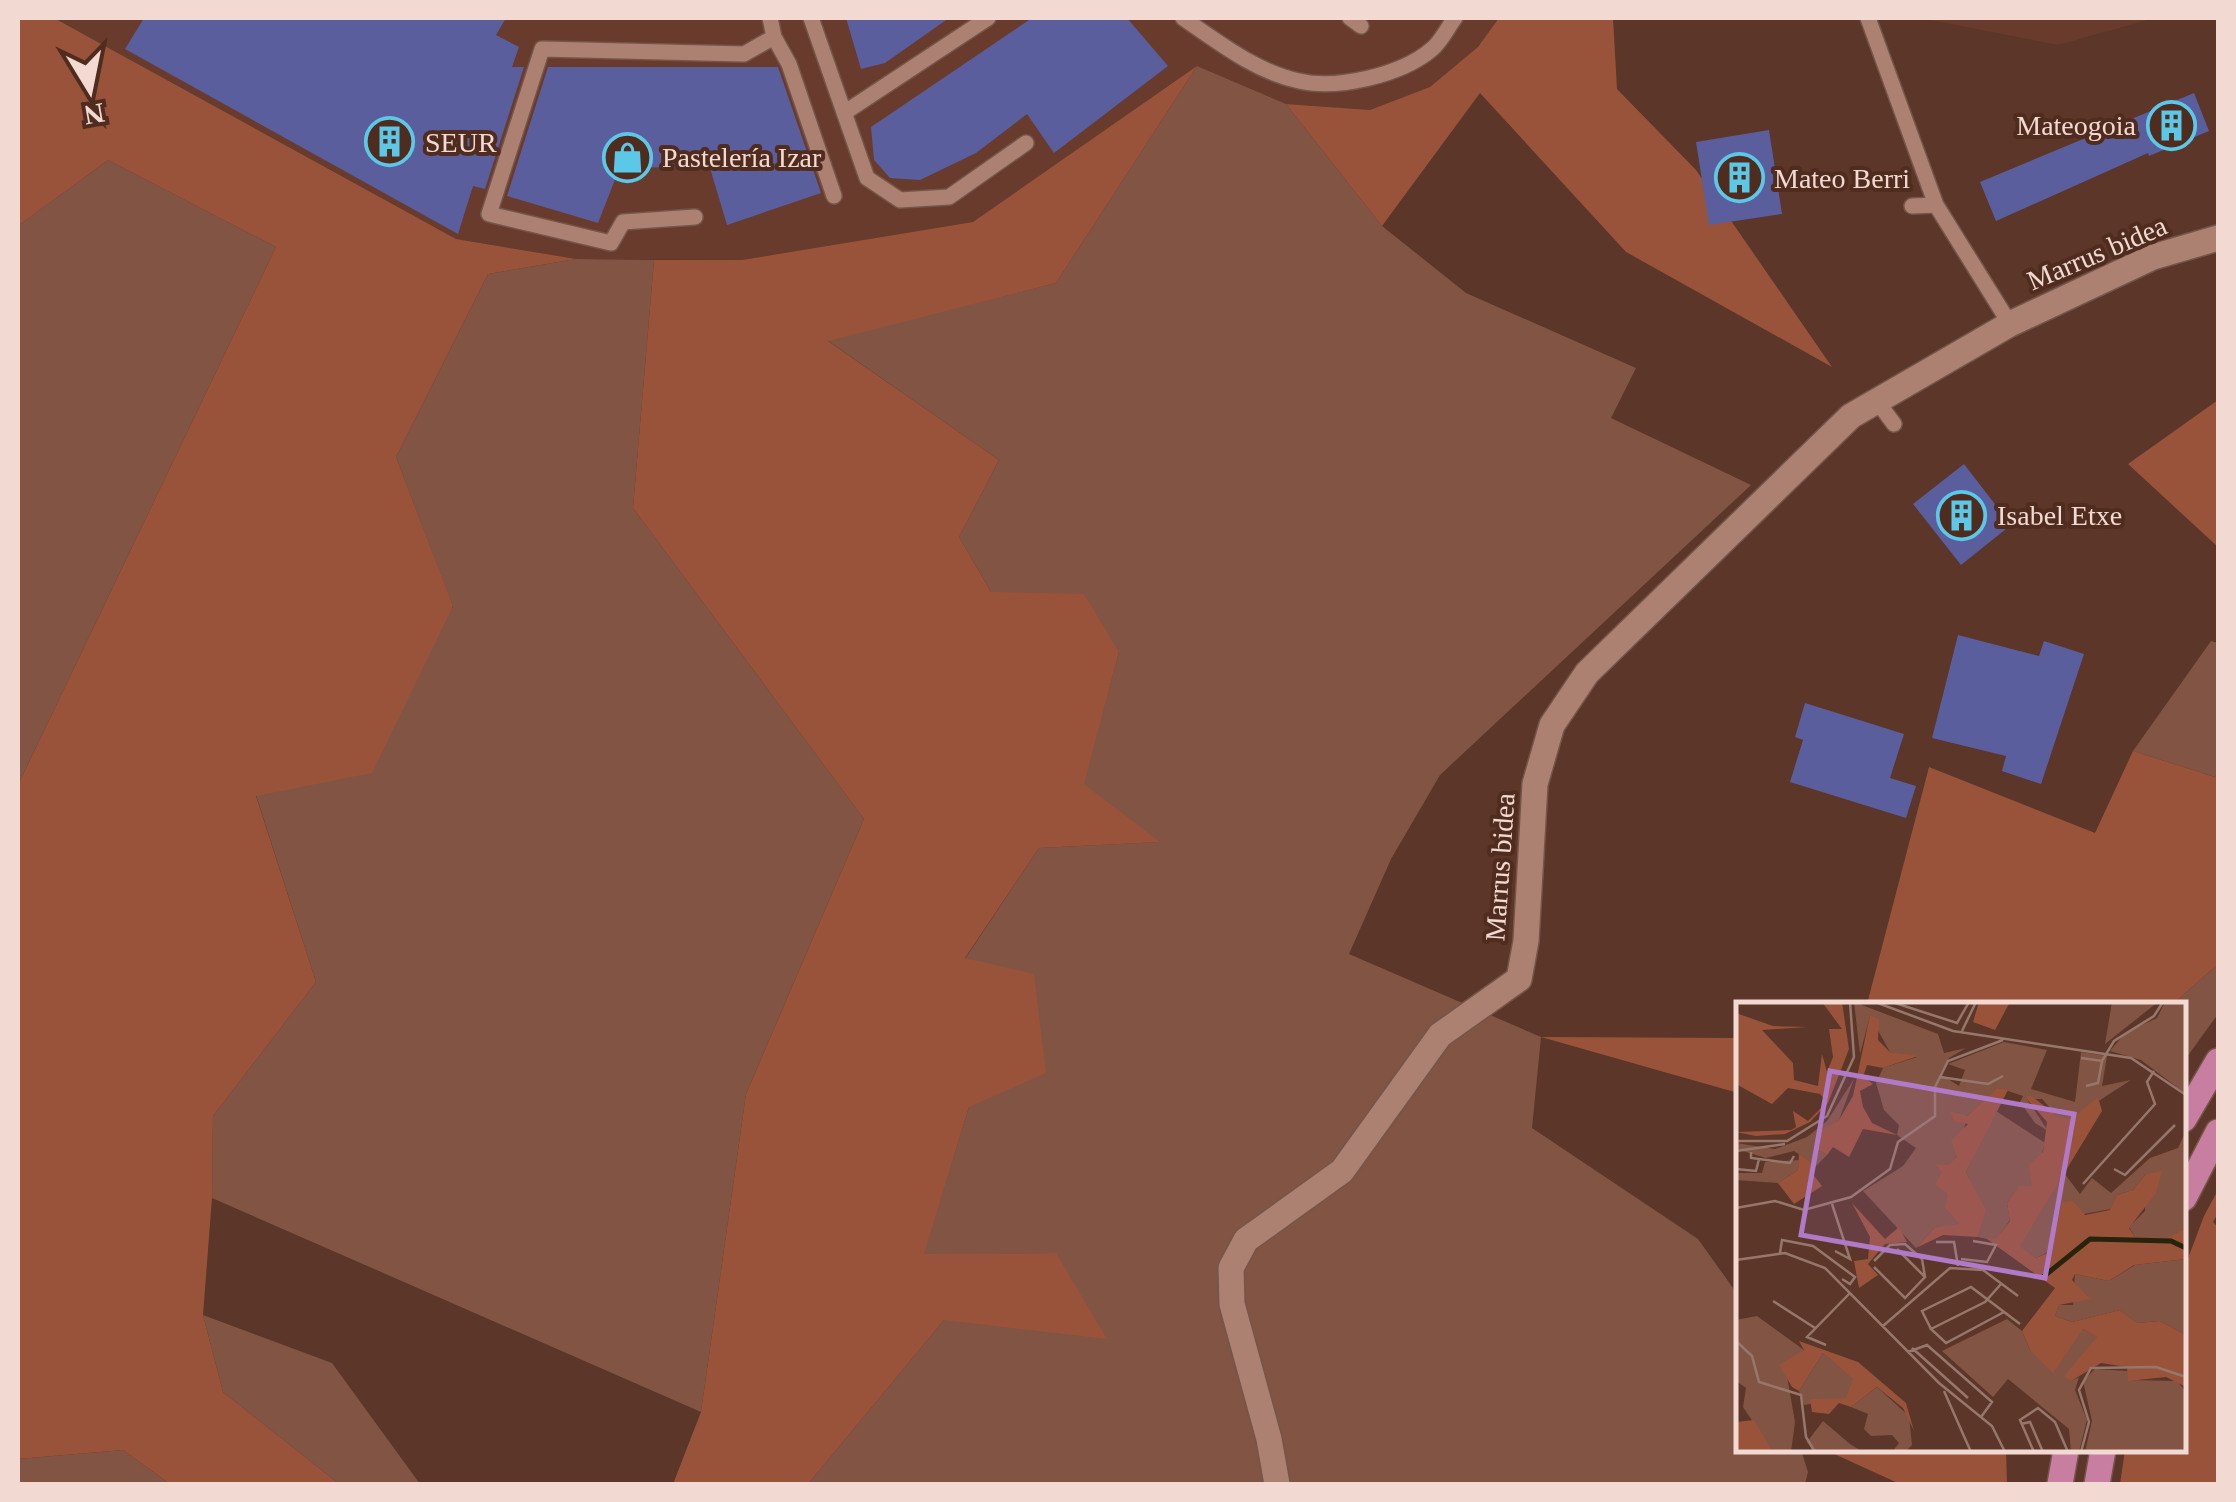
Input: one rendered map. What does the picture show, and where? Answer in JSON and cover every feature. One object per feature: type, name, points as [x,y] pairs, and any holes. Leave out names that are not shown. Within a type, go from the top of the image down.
[{"type":"main road","points":[[2186,1117],[2218,1062]]},
{"type":"main road","points":[[2186,1194],[2218,1132]]},
{"type":"main road","points":[[2060,1484],[2066,1452]]},
{"type":"main road","points":[[2097,1484],[2104,1452]]},
{"type":"street","name":"Marrus bidea","points":[[1277,1484],[1232,1304],[1232,1268],[1246,1240],[1342,1171],[1440,1035],[1520,980],[1526,941],[1535,784],[1552,725],[1587,673],[1851,416],[2010,324],[2153,257],[2218,238]]},
{"type":"lane","points":[[770,18],[834,196]]},
{"type":"lane","points":[[811,18],[867,178],[900,200],[949,197],[1026,143]]},
{"type":"lane","points":[[844,113],[988,18]]},
{"type":"lane","points":[[1183,18],[1206,24],[1243,59],[1299,82],[1344,82],[1393,72],[1434,49],[1454,18]]},
{"type":"lane","points":[[1868,18],[1936,205],[2010,324]]},
{"type":"lane","points":[[695,216],[623,222],[611,243],[489,214],[542,48],[744,54],[774,37]]},
{"type":"lane","points":[[1912,206],[1936,205]]},
{"type":"lane","points":[[1965,252],[1982,244]]},
{"type":"lane","points":[[1877,401],[1894,424]]},
{"type":"shaded area","points":[[18,18],[54,18],[456,239],[576,259],[488,274],[396,457],[453,606],[372,773],[256,796],[316,982],[213,1116],[212,1198],[203,1315],[223,1392],[339,1484],[170,1484],[123,1450],[18,1459],[18,785],[276,247],[108,160],[18,226]]},
{"type":"shaded area","points":[[54,18],[1499,18],[1479,47],[1431,87],[1370,110],[1286,104],[1197,66],[974,222],[742,260],[576,259],[456,239]]},
{"type":"shaded area","points":[[1499,18],[1613,18],[1617,89],[1696,170],[1832,367],[1626,252],[1480,93],[1382,226],[1286,104],[1370,110],[1430,87],[1478,47]]},
{"type":"shaded area","points":[[1920,18],[2155,18],[2058,45]]},
{"type":"shaded area","points":[[1197,66],[1286,104],[1382,226],[1466,293],[1636,368],[1611,418],[1751,485],[1440,775],[1391,859],[1349,954],[1541,1037],[1532,1128],[1698,1239],[1736,1292],[1736,1452],[1802,1452],[1808,1472],[1805,1484],[808,1484],[944,1320],[1056,1253],[923,1255],[969,1107],[965,959],[1039,848],[1158,842],[1083,784],[1119,652],[991,592],[959,537],[999,460],[827,340],[1056,283]]},
{"type":"shaded area","points":[[1197,66],[1056,283],[828,341],[999,460],[959,537],[991,592],[1084,594],[1119,652],[1084,784],[1160,842],[1039,848],[965,958],[1034,974],[1046,1073],[969,1107],[924,1254],[1056,1253],[1107,1339],[944,1320],[808,1484],[673,1484],[701,1412],[746,1094],[864,819],[633,508],[654,260],[742,260],[973,222]]},
{"type":"shaded area","points":[[108,160],[276,247],[18,785],[18,226]]},
{"type":"shaded area","points":[[576,259],[654,260],[633,508],[864,819],[746,1094],[701,1412],[212,1198],[213,1116],[316,982],[256,795],[453,607],[396,457],[488,274]]},
{"type":"shaded area","points":[[2218,400],[2218,547],[2128,464]]},
{"type":"shaded area","points":[[2211,641],[2218,643],[2218,778],[2133,751]]},
{"type":"shaded area","points":[[2133,751],[2218,778],[2218,964],[2175,1002],[1868,1002],[1929,767],[2095,833]]},
{"type":"shaded area","points":[[2218,964],[2218,1014],[2186,1058],[2186,1002],[2175,1002]]},
{"type":"shaded area","points":[[1541,1037],[1736,1038],[1736,1092]]},
{"type":"shaded area","points":[[2218,1190],[2218,1213],[2213,1222],[2218,1227],[2218,1484],[2120,1484],[2125,1452],[2186,1452],[2186,1264]]},
{"type":"shaded area","points":[[203,1315],[332,1363],[420,1484],[339,1484],[223,1392]]},
{"type":"shaded area","points":[[123,1450],[170,1484],[18,1484],[18,1459]]},
{"type":"shaded area","points":[[1830,1452],[2006,1452],[2007,1484],[1900,1484]]},
{"type":"building","name":"SEUR","points":[[144,18],[506,18],[496,35],[519,47],[512,67],[524,67],[485,189],[473,186],[458,234],[125,49]]},
{"type":"building","points":[[846,18],[949,18],[885,63],[861,69]]},
{"type":"building","points":[[1032,18],[1127,18],[1168,66],[1054,153],[1027,114],[976,153],[920,180],[890,178],[874,160],[871,127]]},
{"type":"building","points":[[548,67],[778,67],[821,193],[727,225],[710,168],[620,167],[598,223],[507,196]]},
{"type":"building","points":[[2194,93],[2209,131],[2149,156],[2148,153],[1996,221],[1980,182]]},
{"type":"building","name":"Mateo Berri","points":[[1769,130],[1782,214],[1709,225],[1696,142]]},
{"type":"building","name":"Isabel Etxe","points":[[1964,464],[2011,525],[1961,565],[1913,504]]},
{"type":"building","points":[[1958,635],[2039,656],[2044,641],[2084,654],[2041,784],[2002,771],[2006,756],[1932,738]]},
{"type":"building","points":[[1805,703],[1904,734],[1890,778],[1916,786],[1906,818],[1790,782],[1803,740],[1795,737]]},
{"type":"place","name":"Mateogoia","points":[[2171,125]]},
{"type":"place","name":"SEUR","points":[[390,142]]},
{"type":"place","name":"Pastelería Izar","points":[[627,157]]},
{"type":"place","name":"Mateo Berri","points":[[1739,178]]},
{"type":"place","name":"Isabel Etxe","points":[[1962,515]]}]
